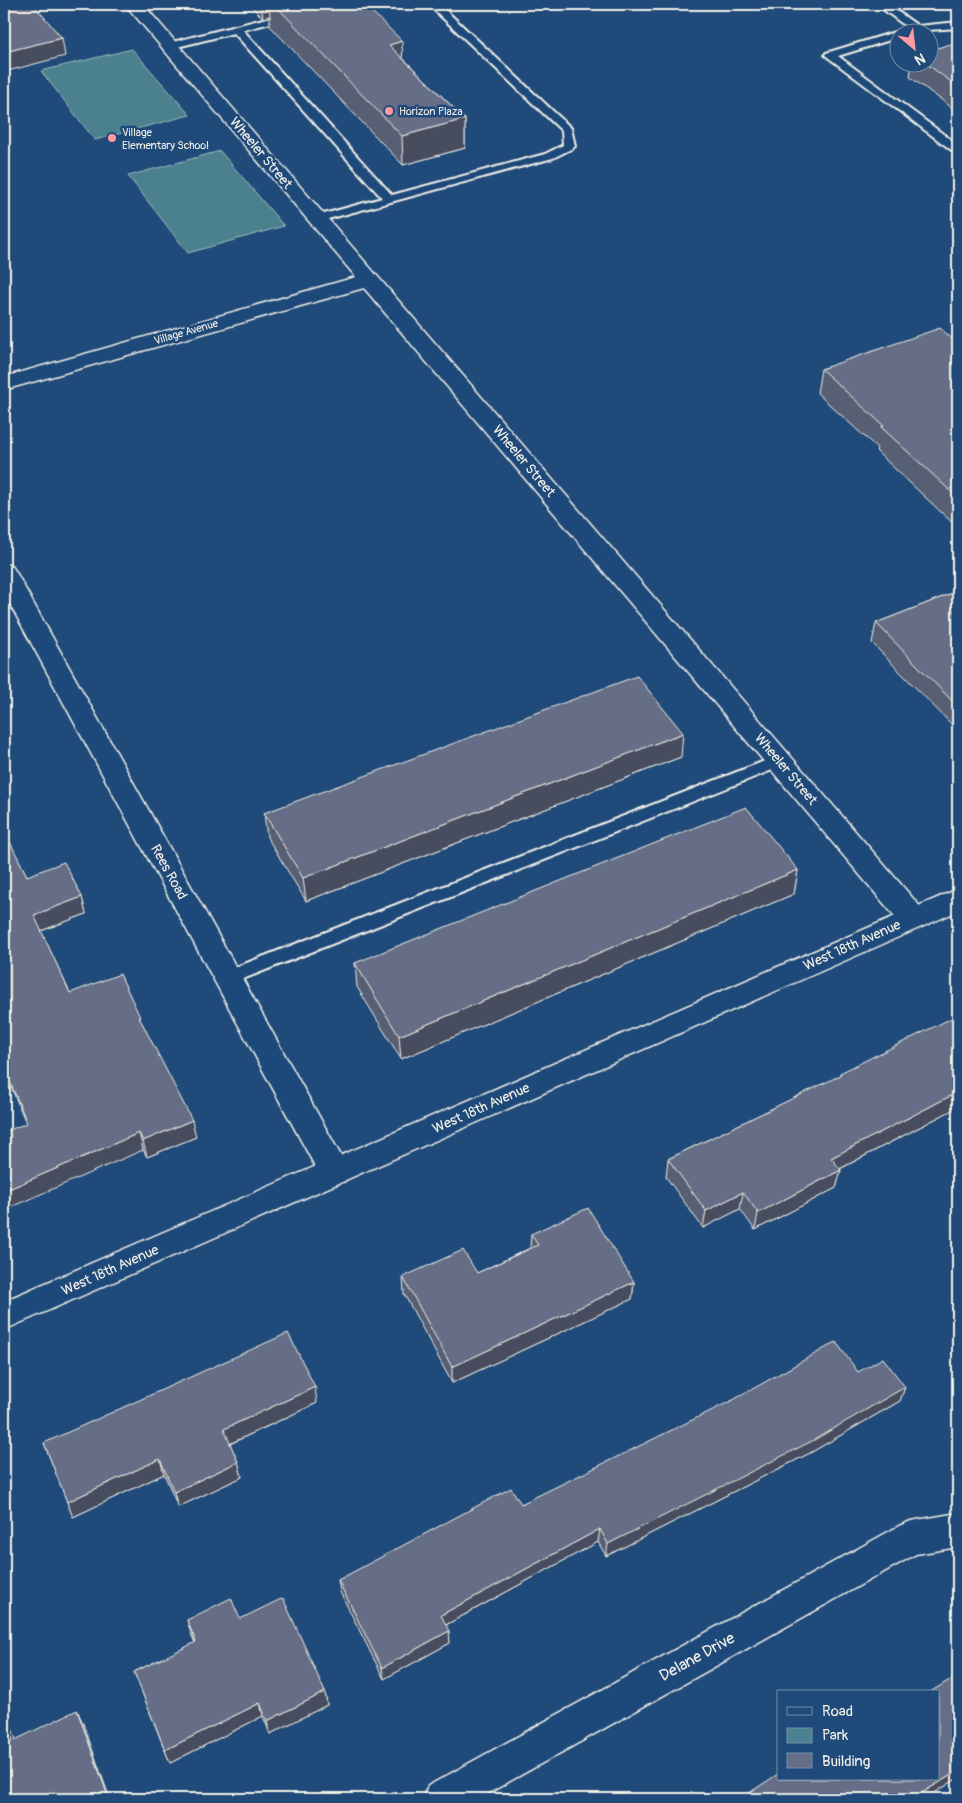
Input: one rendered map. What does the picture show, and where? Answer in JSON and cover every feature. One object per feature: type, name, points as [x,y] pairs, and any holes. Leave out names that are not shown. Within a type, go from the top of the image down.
[{"type":"street","name":"Wheeler Street","points":[[134,4],[913,918]]},
{"type":"street","name":"Village Avenue","points":[[4,384],[369,280]]},
{"type":"street","name":"Rees Road","points":[[4,572],[334,1172]]},
{"type":"street","name":"West 18th Avenue","points":[[4,1316],[958,898]]},
{"type":"street","name":"Delane Drive","points":[[441,1799],[911,1538],[958,1530]]},
{"type":"lane","points":[[317,219],[549,156],[569,146],[567,130],[433,4]]},
{"type":"lane","points":[[881,4],[906,22]]},
{"type":"lane","points":[[169,46],[300,13]]},
{"type":"lane","points":[[940,27],[958,25]]},
{"type":"lane","points":[[236,29],[390,200]]},
{"type":"lane","points":[[890,37],[830,55],[958,150]]},
{"type":"lane","points":[[227,978],[780,761]]},
{"type":"green space","points":[[132,49],[190,115],[95,140],[41,71]]},
{"type":"green space","points":[[220,151],[284,226],[188,253],[128,176]]},
{"type":"building","points":[[4,4],[33,4],[62,38],[4,52]]},
{"type":"building","points":[[274,4],[364,4],[402,41],[389,45],[465,119],[402,136]]},
{"type":"building","points":[[958,42],[958,87],[938,72],[940,72],[940,47]]},
{"type":"building","points":[[940,328],[958,344],[958,498],[881,427],[884,426],[821,369]]},
{"type":"building","points":[[958,591],[958,707],[876,623]]},
{"type":"building","points":[[637,676],[683,733],[303,878],[264,813]]},
{"type":"building","points":[[746,807],[798,870],[399,1036],[355,963]]},
{"type":"building","points":[[5,832],[27,876],[64,862],[82,897],[34,915],[70,993],[120,974],[139,1017],[192,1120],[143,1141],[139,1133],[4,1191],[4,1132],[27,1123],[4,1067],[4,1020],[10,1018],[4,1003]]},
{"type":"building","points":[[958,1015],[958,1092],[831,1158],[841,1170],[758,1213],[743,1192],[706,1211],[668,1159],[841,1075],[840,1073]]},
{"type":"building","points":[[588,1208],[634,1282],[452,1367],[403,1277],[463,1250],[477,1273],[538,1245],[531,1234]]},
{"type":"building","points":[[288,1333],[315,1387],[224,1429],[238,1462],[174,1492],[160,1459],[67,1502],[44,1443]]},
{"type":"building","points":[[836,1342],[858,1372],[883,1358],[905,1387],[814,1440],[608,1544],[600,1529],[441,1615],[449,1631],[382,1668],[338,1580],[511,1488],[521,1504],[733,1400]]},
{"type":"building","points":[[231,1598],[240,1619],[283,1598],[325,1692],[267,1721],[260,1703],[165,1750],[134,1672],[196,1642],[187,1620]]},
{"type":"building","points":[[958,1675],[958,1771],[912,1799],[749,1799],[746,1795],[777,1775],[777,1780],[940,1780],[940,1690],[933,1690]]},
{"type":"building","points":[[77,1710],[109,1799],[4,1799],[4,1715],[13,1741]]},
{"type":"place","name":"Horizon Plaza","points":[[389,111]]},
{"type":"place","name":"Village Elementary School","points":[[112,138]]}]
